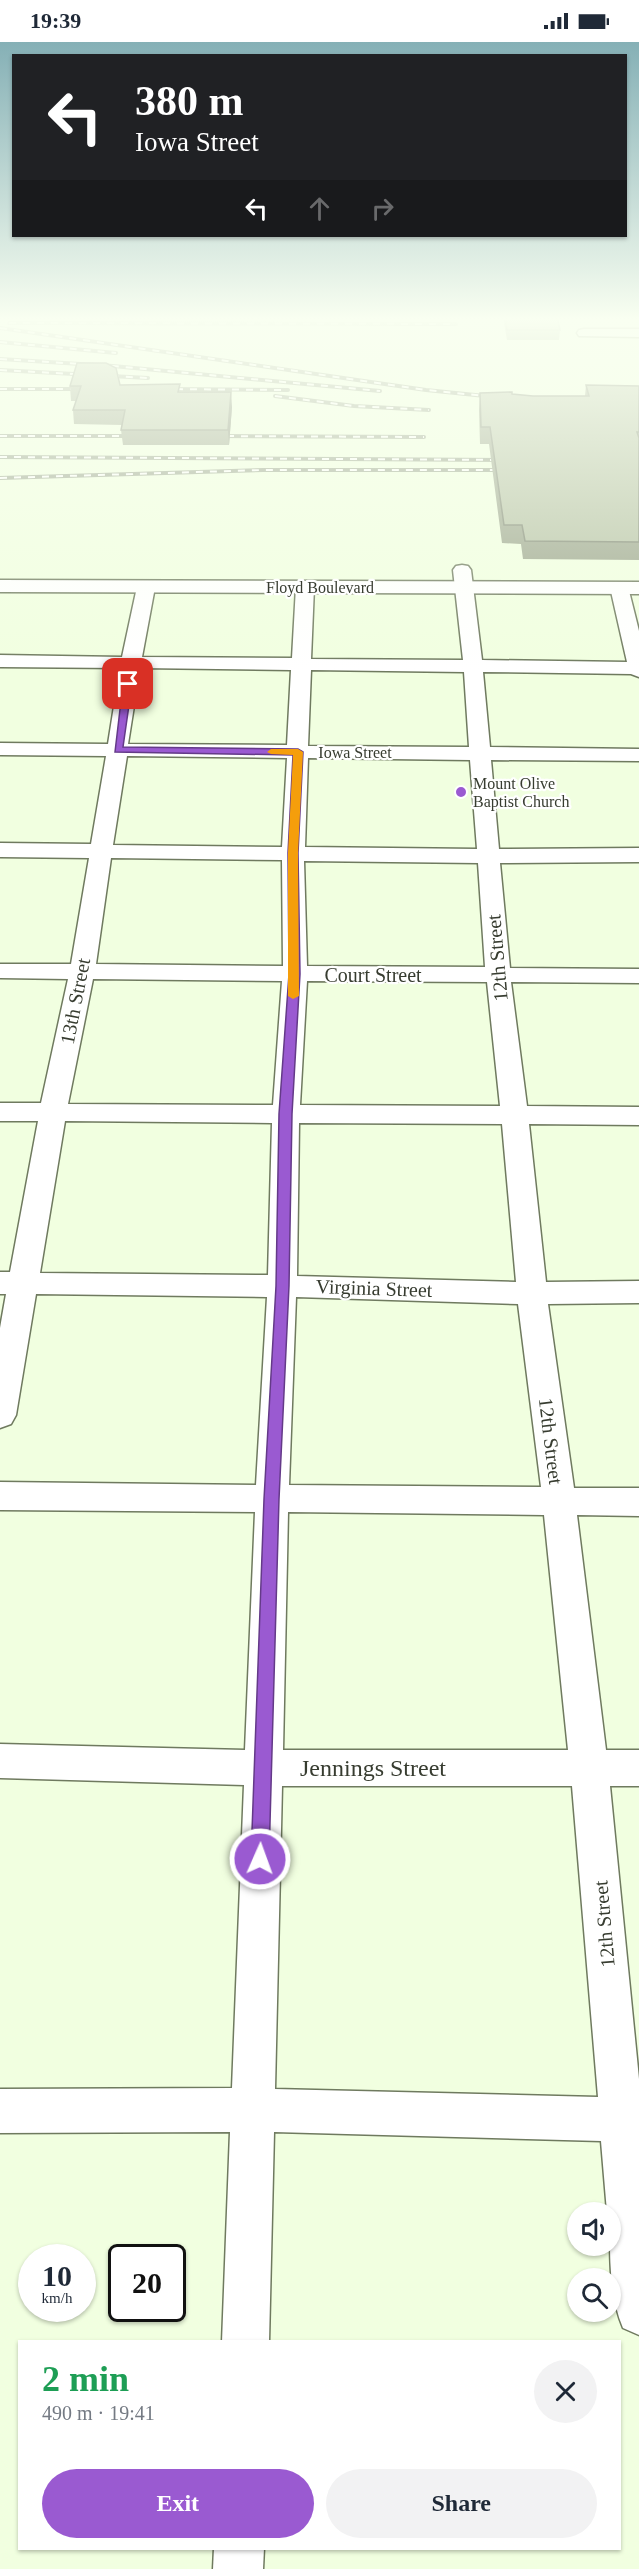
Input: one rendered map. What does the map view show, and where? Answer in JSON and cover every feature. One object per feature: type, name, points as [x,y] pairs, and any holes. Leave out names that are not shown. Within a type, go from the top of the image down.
[{"type":"main road","name":"Floyd Boulevard","points":[[0,586],[305,588],[463,579],[629,587]]},
{"type":"street","name":"12th Street","points":[[463,579],[498,975],[515,1116],[532,1293],[559,1501],[631,2120],[639,2312]]},
{"type":"street","name":"13th Street","points":[[0,1415],[12,1283],[53,1112],[82,973],[131,662],[146,587]]},
{"type":"street","points":[[0,662],[472,665],[639,669],[629,587]]},
{"type":"street","points":[[244,2340],[272,1499],[282,1286],[286,1114],[294,974],[293,853],[305,588]]},
{"type":"street","name":"Iowa Street","points":[[0,749],[639,755]]},
{"type":"street","points":[[0,850],[488,856],[639,855]]},
{"type":"street","name":"Court Street","points":[[0,971],[639,976]]},
{"type":"street","points":[[0,1112],[639,1116]]},
{"type":"street","name":"Virginia Street","points":[[12,1283],[282,1286],[532,1293],[639,1292]]},
{"type":"street","points":[[0,1496],[639,1502]]},
{"type":"street","name":"Jennings Street","points":[[0,1761],[263,1768],[639,1768]]},
{"type":"street","points":[[0,2111],[251,2110],[631,2120]]},
{"type":"street","points":[[238,2569],[239,2550]]},
{"type":"building","points":[[491,435],[638,435],[639,542],[525,541],[522,525],[504,525]]},
{"type":"railway","points":[[0,436],[138,436]]},
{"type":"railway","points":[[213,436],[424,437]]},
{"type":"railway","points":[[0,457],[507,460]]},
{"type":"railway","points":[[0,478],[263,470],[510,470]]},
{"type":"slow traffic","points":[[271,752],[298,752],[293,853],[293,996]]},
{"type":"place","name":"Mount Olive Baptist Church","points":[[461,792]]},
{"type":"route","points":[[128,684],[118,750],[298,752],[293,853],[294,974],[286,1114],[282,1286],[272,1499],[260,1859]]}]
